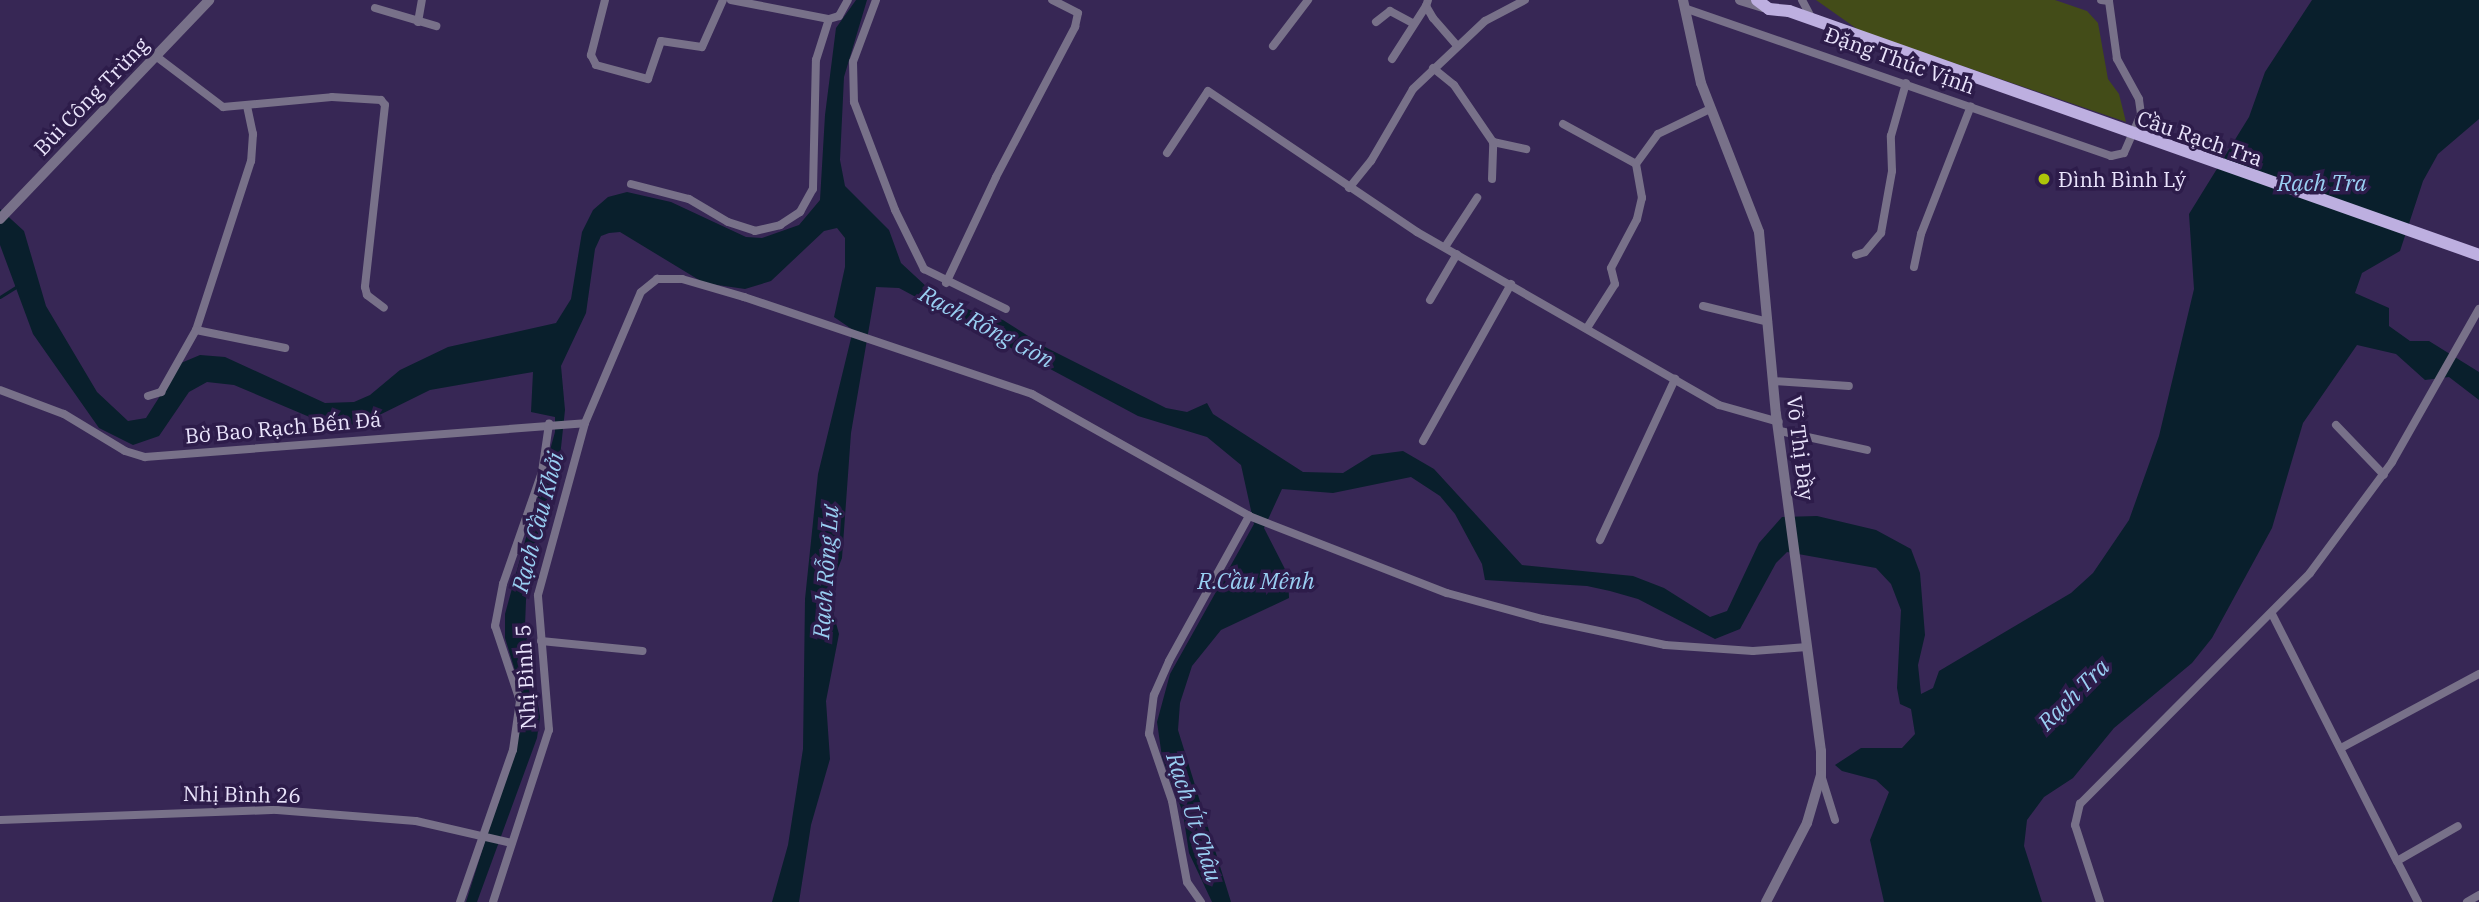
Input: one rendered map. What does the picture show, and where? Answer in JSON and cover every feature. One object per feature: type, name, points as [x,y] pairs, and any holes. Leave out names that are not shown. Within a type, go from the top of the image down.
[{"type":"main road","points":[[1757,0],[1774,4]]},
{"type":"main road","name":"Cầu Rạch Tra","points":[[1774,4],[1814,21],[2067,112],[2479,255]]},
{"type":"street","name":"Bùi Công Trừng","points":[[0,219],[209,0]]},
{"type":"street","points":[[418,22],[422,0]]},
{"type":"street","points":[[605,0],[591,55],[596,65],[648,79],[661,41],[702,47],[723,0]]},
{"type":"street","points":[[731,0],[829,19],[839,16],[848,0]]},
{"type":"street","points":[[876,0],[853,62],[854,102],[919,263],[946,283],[1006,309]]},
{"type":"street","points":[[946,283],[996,177],[1075,27],[1078,13],[1052,0]]},
{"type":"street","points":[[1273,46],[1308,0]]},
{"type":"street","points":[[1349,188],[1371,160],[1413,89],[1485,21],[1525,0]]},
{"type":"street","points":[[1685,4],[1697,0]]},
{"type":"street","points":[[1740,0],[1774,4]]},
{"type":"street","points":[[1802,0],[1814,21]]},
{"type":"street","name":"Đặng Thúc Vịnh","points":[[1685,4],[2111,156],[2124,153],[2142,122],[2139,99],[2117,59],[2106,0]]},
{"type":"street","points":[[1392,59],[1427,3],[1457,46]]},
{"type":"street","name":"Võ Thị Đầy","points":[[1685,4],[1686,26],[1710,109],[1759,232],[1773,381],[1821,775],[1807,823],[1766,902]]},
{"type":"street","points":[[375,8],[436,26]]},
{"type":"street","points":[[1376,22],[1390,11],[1414,24]]},
{"type":"street","points":[[631,184],[689,200],[728,222],[755,231],[780,225],[800,212],[813,190],[816,60],[829,19]]},
{"type":"street","points":[[157,57],[211,102],[223,107],[372,96],[385,105],[365,287],[367,295],[384,307]]},
{"type":"street","points":[[1433,68],[1454,85],[1493,142],[1492,179]]},
{"type":"street","points":[[1856,255],[1865,252],[1881,233],[1892,171],[1891,136],[1906,83]]},
{"type":"street","points":[[1167,153],[1208,91],[1349,188],[1445,247],[1675,379],[1745,416],[1867,450]]},
{"type":"street","points":[[148,396],[161,392],[196,330],[251,161],[253,134],[247,106]]},
{"type":"street","points":[[1914,267],[1921,234],[1971,106]]},
{"type":"street","points":[[1587,328],[1615,285],[1611,268],[1637,219],[1642,198],[1636,164],[1658,134],[1710,109]]},
{"type":"street","points":[[1563,124],[1636,164]]},
{"type":"street","points":[[1493,142],[1526,149]]},
{"type":"street","points":[[1445,247],[1476,198]]},
{"type":"street","points":[[1430,300],[1457,254]]},
{"type":"street","name":"Nhị Bình 5","points":[[493,902],[509,842],[549,730],[538,595],[585,423],[641,292],[653,280],[682,279],[869,338],[1032,394],[1251,517]]},
{"type":"street","points":[[1423,440],[1511,284]]},
{"type":"street","points":[[1703,306],[1768,322]]},
{"type":"street","points":[[2100,902],[2075,825],[2080,804],[2162,716],[2272,614],[2310,573],[2384,474],[2479,309]]},
{"type":"street","points":[[196,330],[285,348]]},
{"type":"street","points":[[1600,540],[1675,379]]},
{"type":"street","points":[[1773,381],[1849,386]]},
{"type":"street","name":"Bờ Bao Rạch Bến Đá","points":[[0,390],[64,414],[125,451],[145,457],[566,422],[585,423]]},
{"type":"street","points":[[460,902],[513,750],[520,701],[495,626],[503,584],[542,472],[551,424]]},
{"type":"street","points":[[2336,425],[2384,474]]},
{"type":"street","points":[[1201,902],[1187,882],[1172,801],[1149,734],[1154,695],[1169,661],[1251,517],[1447,593],[1542,619],[1690,648],[1807,647]]},
{"type":"street","points":[[2272,614],[2418,902]]},
{"type":"street","points":[[541,640],[643,651]]},
{"type":"street","points":[[2341,748],[2479,674]]},
{"type":"street","points":[[1821,775],[1835,820]]},
{"type":"street","name":"Nhị Bình 26","points":[[0,820],[276,810],[416,821],[509,842]]},
{"type":"street","points":[[2397,861],[2458,826]]},
{"type":"street","points":[[2467,902],[2479,895]]},
{"type":"green space","points":[[1816,0],[2055,0],[2087,11],[2098,23],[2108,79],[2119,94],[2126,122],[1860,31]]},
{"type":"water","name":"Rạch Tra","points":[[856,0],[867,0],[844,77],[840,160],[845,186],[889,230],[901,263],[928,288],[964,308],[1003,320],[1047,348],[1166,408],[1187,412],[1207,403],[1213,414],[1303,472],[1343,473],[1372,455],[1403,451],[1434,469],[1522,565],[1633,576],[1664,588],[1710,617],[1727,611],[1759,543],[1782,517],[1817,516],[1876,530],[1911,549],[1920,573],[1925,635],[1918,665],[1921,694],[1933,688],[1939,671],[2071,593],[2093,573],[2129,520],[2159,436],[2194,289],[2189,214],[2249,117],[2265,72],[2312,0],[2479,0],[2479,119],[2438,154],[2423,181],[2400,251],[2362,273],[2355,293],[2389,308],[2389,326],[2410,341],[2429,341],[2479,372],[2479,400],[2449,377],[2425,380],[2396,354],[2357,345],[2303,423],[2272,528],[2212,638],[2192,663],[2114,728],[2073,778],[2044,797],[2027,820],[2024,846],[2042,902],[1884,902],[1870,840],[1889,792],[1876,780],[1842,771],[1835,765],[1861,748],[1902,748],[1915,734],[1911,709],[1900,704],[1897,688],[1901,610],[1891,584],[1876,568],[1787,552],[1776,563],[1740,629],[1715,639],[1638,599],[1610,591],[1587,586],[1485,580],[1482,564],[1455,514],[1440,496],[1411,477],[1333,493],[1282,489],[1264,528],[1288,575],[1289,598],[1221,630],[1192,666],[1180,703],[1178,730],[1231,902],[1212,902],[1189,853],[1183,813],[1162,757],[1157,722],[1170,674],[1254,524],[1241,465],[1207,437],[1138,416],[899,288],[876,287],[851,433],[842,558],[828,594],[839,634],[826,701],[830,759],[811,825],[799,902],[772,902],[788,845],[803,749],[805,599],[818,474],[853,330],[834,317],[845,267],[845,238],[837,228],[824,231],[771,281],[745,289],[704,283],[620,232],[609,233],[601,236],[595,249],[586,313],[561,366],[565,410],[560,457],[540,524],[526,600],[525,626],[540,717],[537,738],[477,902],[466,902],[524,717],[524,700],[505,638],[505,614],[555,432],[555,417],[531,412],[533,372],[430,390],[345,432],[234,385],[207,382],[189,392],[159,436],[133,445],[99,428],[33,334],[0,245],[0,209],[24,231],[46,306],[97,392],[128,421],[146,418],[181,363],[200,355],[225,357],[325,403],[354,402],[370,395],[400,370],[448,347],[556,323],[571,299],[582,232],[593,210],[608,197],[627,192],[671,202],[746,237],[762,238],[799,225],[820,200],[825,115],[836,28]]},
{"type":"waterway","points":[[0,297],[16,287]]},
{"type":"place","name":"Đình Bình Lý","points":[[2044,179]]},
{"type":"water label","name":"Rạch Rỗng Gòn","points":[[987,326]]},
{"type":"water label","name":"Rạch Cầu Khởi","points":[[537,522]]},
{"type":"water label","name":"Rạch Rỗng Lự","points":[[825,572]]},
{"type":"water label","name":"R.Cầu Mênh","points":[[1256,580]]},
{"type":"water label","name":"Rạch Út Châu","points":[[1195,817]]}]
